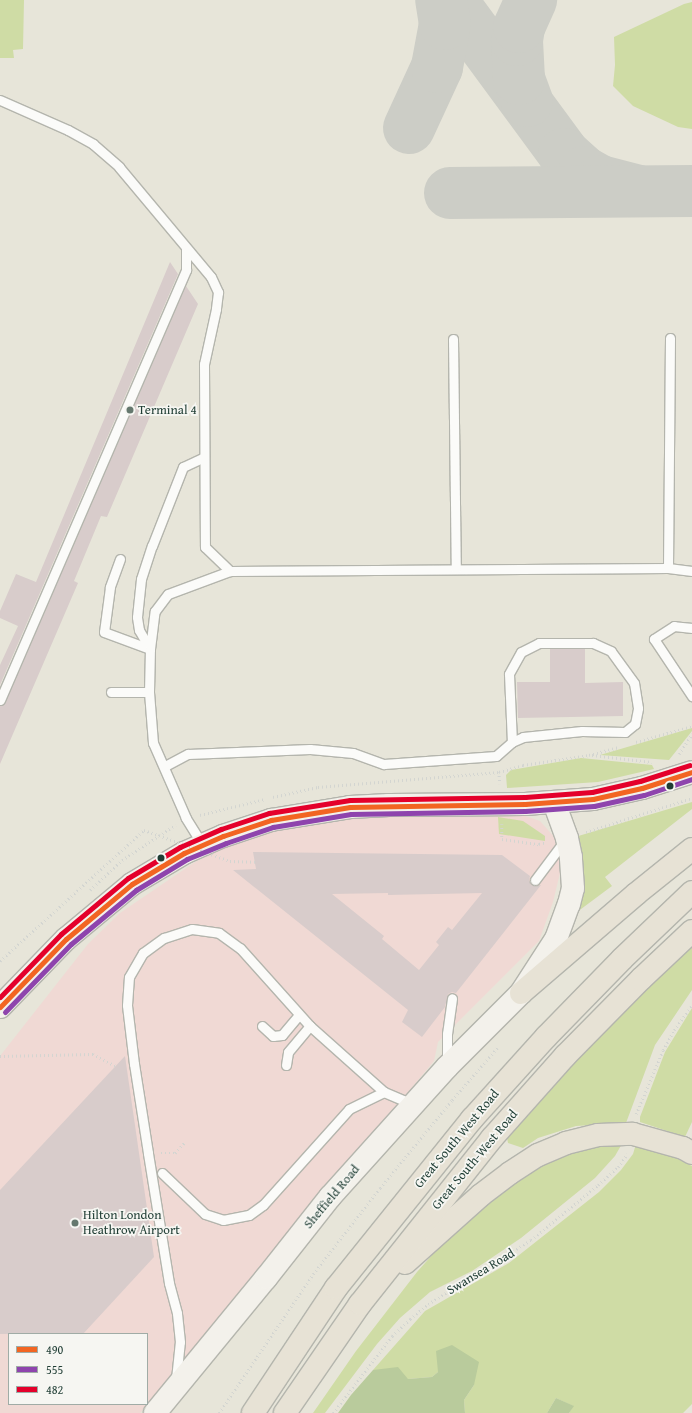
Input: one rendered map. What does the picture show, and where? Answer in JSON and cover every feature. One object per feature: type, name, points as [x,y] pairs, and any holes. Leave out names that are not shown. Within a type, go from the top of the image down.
[{"type":"highway","points":[[521,993],[636,894],[692,849]]},
{"type":"highway","name":"Great South West Road","points":[[252,1413],[336,1288],[472,1119],[546,1037],[622,959],[692,892]]},
{"type":"highway","name":"Great South-West Road","points":[[285,1413],[360,1304],[492,1138],[565,1056],[640,979],[692,930]]},
{"type":"highway","points":[[360,1304],[481,1195],[510,1173],[538,1155],[566,1143],[598,1135],[632,1134],[683,1148],[692,1154]]},
{"type":"street","points":[[0,1007],[66,939],[132,884],[160,866],[202,844],[271,820],[350,807],[554,802],[593,799],[642,788],[683,766]]},
{"type":"street","name":"Sheffield Road","points":[[155,1413],[266,1278],[330,1197],[415,1101],[521,993],[556,939],[569,904],[573,888],[573,872],[567,838],[554,802]]},
{"type":"lane","points":[[0,100],[68,130],[93,144],[119,167],[186,249],[211,277],[218,292],[216,309],[204,364],[205,547],[230,571]]},
{"type":"lane","points":[[0,700],[186,270],[186,249]]},
{"type":"lane","points":[[668,568],[670,338]]},
{"type":"lane","points":[[453,339],[456,570]]},
{"type":"lane","points":[[150,649],[139,630],[137,617],[141,579],[152,546],[183,467],[204,457]]},
{"type":"lane","points":[[120,559],[110,587],[104,632],[150,649]]},
{"type":"lane","points":[[202,844],[186,818],[165,766],[153,743],[149,692],[150,649],[155,611],[168,594],[230,571],[668,568],[692,571]]},
{"type":"lane","points":[[692,628],[674,626],[654,639],[692,696]]},
{"type":"lane","points":[[165,766],[188,754],[310,749],[353,753],[384,764],[496,756],[512,742],[523,737],[582,730],[625,732],[635,724],[638,708],[634,683],[611,651],[593,643],[538,643],[521,652],[509,674],[512,742]]},
{"type":"lane","points":[[111,692],[149,692]]},
{"type":"lane","points":[[535,880],[567,838]]},
{"type":"lane","points":[[173,1392],[179,1354],[177,1313],[169,1283],[134,1064],[127,1004],[129,977],[143,953],[164,938],[192,929],[219,934],[240,948],[299,1015],[384,1092],[405,1101],[415,1101]]},
{"type":"lane","points":[[447,1067],[447,1034],[452,998]]},
{"type":"lane","points":[[262,1026],[273,1036],[282,1035],[299,1015]]},
{"type":"lane","points":[[286,1065],[288,1052],[310,1026]]},
{"type":"lane","points":[[162,1173],[205,1214],[223,1220],[249,1215],[263,1205],[349,1109],[384,1092]]},
{"type":"path","points":[[633,743],[692,726]]},
{"type":"path","points":[[683,766],[692,734]]},
{"type":"path","points":[[499,772],[523,765],[589,754],[626,745]]},
{"type":"path","points":[[589,754],[657,763]]},
{"type":"path","points":[[0,961],[144,830],[230,861],[255,862]]},
{"type":"path","points":[[635,1119],[652,1071],[674,1030],[692,1005]]},
{"type":"path","points":[[0,1056],[93,1054],[116,1066]]},
{"type":"path","points":[[160,1153],[175,1153],[185,1142]]},
{"type":"path","name":"Swansea Road","points":[[333,1413],[392,1336],[410,1319],[428,1304],[506,1257],[549,1227],[608,1176],[618,1166],[629,1150]]},
{"type":"shaded area","points":[[520,814],[540,821],[556,839],[561,869],[553,902],[539,941],[438,1042],[434,1061],[148,1404],[148,1333],[8,1333],[8,1405],[147,1405],[140,1413],[0,1413],[0,1056],[88,944],[120,913],[195,862],[231,845],[285,827],[345,817]]},
{"type":"green space","points":[[0,0],[24,0],[23,49],[13,50],[14,58],[0,58]]},
{"type":"green space","points":[[692,2],[692,129],[678,127],[633,106],[613,86],[615,65],[614,37],[684,4]]},
{"type":"green space","points":[[692,728],[692,731],[669,760],[600,755]]},
{"type":"green space","points":[[581,758],[652,765],[654,769],[598,782],[507,788],[506,775],[511,770]]},
{"type":"green space","points":[[692,802],[692,809],[605,877],[612,886],[569,918],[575,837]]},
{"type":"green space","points":[[498,817],[523,821],[545,836],[545,841],[499,834]]},
{"type":"green space","points":[[692,940],[692,990],[655,1045],[626,1123],[576,1126],[538,1138],[523,1148],[508,1143],[507,1138],[515,1121]]},
{"type":"green space","points":[[692,1008],[692,1122],[685,1137],[640,1122],[640,1117],[665,1052]]},
{"type":"green space","points":[[623,1142],[615,1156],[595,1178],[521,1238],[472,1271],[430,1292],[400,1318],[377,1344],[325,1413],[313,1413],[356,1351],[417,1272],[480,1201],[564,1149]]},
{"type":"green space","points":[[636,1144],[658,1149],[692,1166],[692,1404],[683,1413],[569,1413],[573,1406],[556,1398],[547,1413],[465,1413],[464,1400],[474,1385],[438,1372],[432,1377],[408,1379],[373,1370],[425,1311],[509,1263],[599,1192],[621,1170],[633,1154]]},
{"type":"green space","points":[[452,1345],[479,1362],[474,1385],[464,1400],[465,1413],[338,1413],[351,1395],[373,1370],[398,1367],[408,1379],[432,1377],[438,1372],[436,1351]]},
{"type":"green space","points":[[556,1398],[574,1406],[569,1413],[547,1413]]},
{"type":"building","points":[[170,262],[178,274],[0,685],[0,665],[18,626],[0,618],[0,611],[16,574],[36,582]]},
{"type":"building","points":[[186,286],[198,304],[107,517],[101,516],[74,581],[78,583],[0,764],[0,706],[6,702]]},
{"type":"building","points":[[550,649],[585,649],[585,683],[623,682],[623,716],[518,718],[517,682],[550,682]]},
{"type":"building","points":[[253,852],[502,855],[530,876],[529,880],[531,885],[541,885],[456,993],[452,992],[448,994],[445,1007],[422,1037],[402,1022],[408,1010],[233,870],[256,869]],"holes":[[[388,893],[388,895],[482,893],[452,930],[448,927],[436,942],[439,945],[419,970],[382,939],[384,936],[332,894]]]},
{"type":"building","name":"Hilton London Heathrow Airport","points":[[125,1056],[154,1257],[84,1333],[0,1334],[0,1190]]},
{"type":"taxiway","points":[[409,128],[437,67],[445,24],[441,0]]},
{"type":"taxiway","points":[[451,0],[564,154],[584,172],[600,181],[639,191]]},
{"type":"taxiway","points":[[527,101],[519,79],[517,40],[519,27],[531,0]]},
{"type":"taxiway","points":[[450,193],[692,191]]},
{"type":"transit line","name":"482","points":[[0,997],[61,934],[128,878],[180,847],[221,829],[269,813],[350,800],[525,797],[592,792],[640,781],[690,765]]},
{"type":"transit line","name":"490","points":[[0,1007],[66,939],[132,884],[184,853],[223,836],[271,820],[350,807],[525,804],[593,799],[642,788],[692,772]]},
{"type":"transit line","name":"555","points":[[5,1012],[71,944],[136,890],[187,859],[226,843],[273,827],[351,814],[525,811],[594,806],[644,795],[692,779]]},
{"type":"place","name":"Terminal 4","points":[[130,410]]},
{"type":"place","name":"Hilton London Heathrow Airport","points":[[75,1223]]}]
